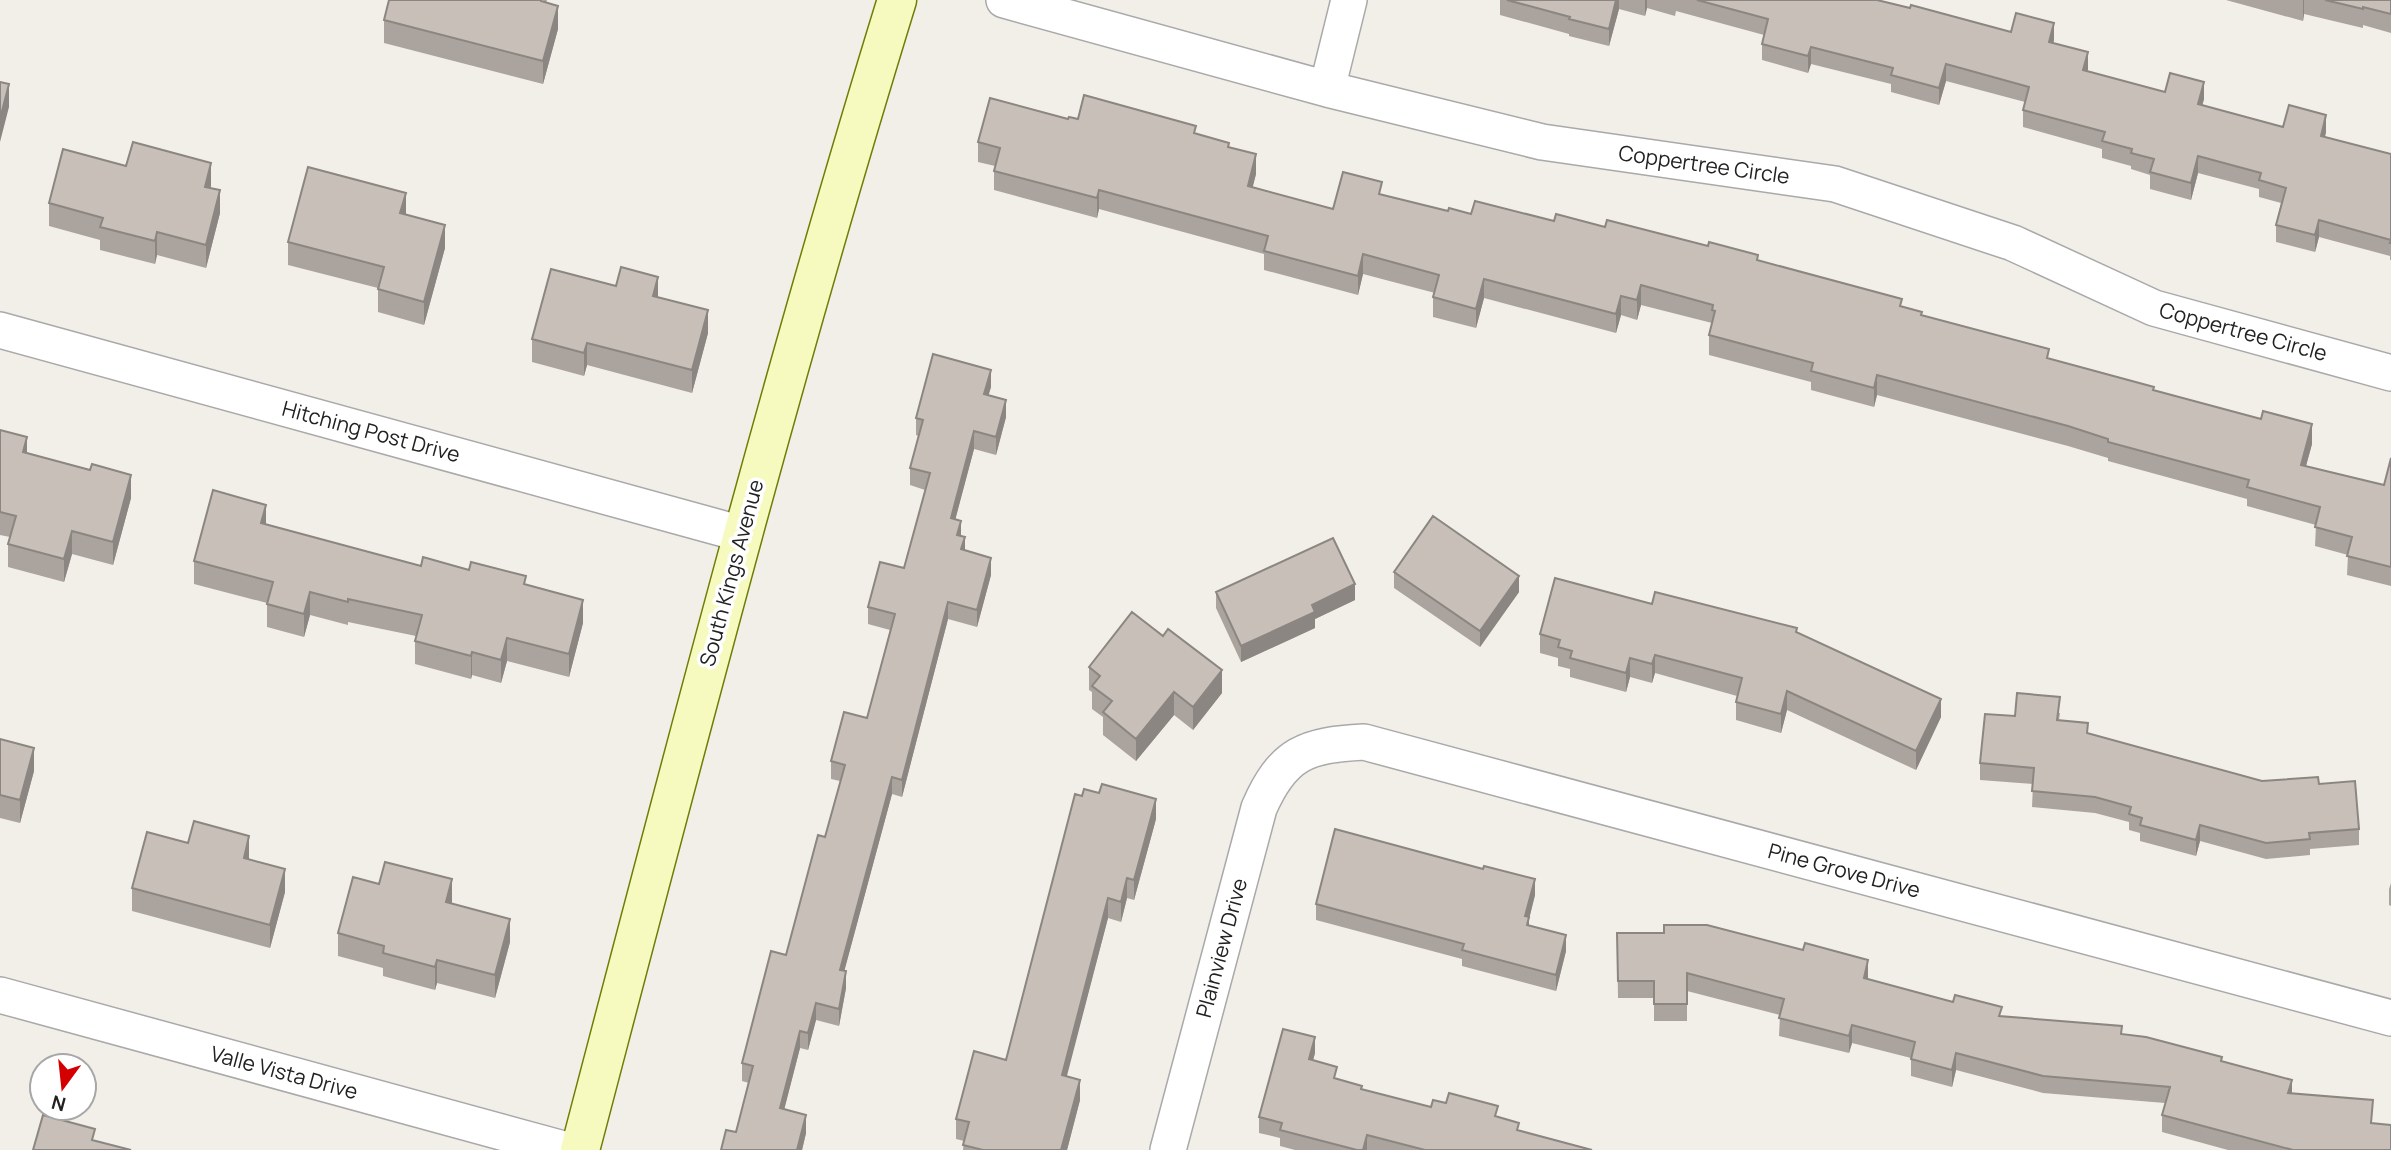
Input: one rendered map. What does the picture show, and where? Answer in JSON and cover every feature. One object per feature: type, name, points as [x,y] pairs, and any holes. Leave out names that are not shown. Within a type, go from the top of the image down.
[{"type":"street","name":"South Kings Avenue","points":[[580,1150],[742,534],[843,176],[897,0]]},
{"type":"street","name":"Coppertree Circle","points":[[1004,0],[1327,89],[1542,142],[1835,184],[2013,243],[2154,308],[2391,373]]},
{"type":"street","points":[[1327,89],[1349,0]]},
{"type":"street","name":"Hitching Post Drive","points":[[0,330],[742,534]]},
{"type":"street","name":"Pine Grove Drive","points":[[1296,756],[1335,743],[1364,742],[2391,1018]]},
{"type":"street","name":"Plainview Drive","points":[[1168,1150],[1259,808],[1278,772],[1296,756]]},
{"type":"street","name":"Valle Vista Drive","points":[[0,995],[567,1150]]},
{"type":"building","points":[[389,0],[541,0],[558,6],[543,61],[384,20]]},
{"type":"building","points":[[1507,0],[1616,0],[1609,29]]},
{"type":"building","points":[[1697,0],[1877,0],[1910,8],[1911,5],[2011,32],[2016,13],[2054,23],[2049,42],[2088,52],[2083,70],[2165,92],[2170,73],[2204,82],[2198,104],[2283,127],[2289,105],[2326,115],[2321,136],[2391,154],[2391,240],[2319,220],[2315,235],[2276,225],[2286,188],[2259,180],[2261,173],[2198,156],[2191,183],[2150,172],[2154,159],[2131,153],[2132,149],[2102,141],[2105,132],[2023,110],[2029,87],[1946,64],[1939,88],[1891,75],[1893,68],[1811,47],[1808,56],[1762,44],[1768,19]]},
{"type":"building","points":[[2325,0],[2391,0],[2391,14],[2363,7]]},
{"type":"building","points":[[0,82],[9,84],[0,119]]},
{"type":"building","points":[[1084,95],[1196,126],[1194,133],[1229,143],[1228,147],[1256,154],[1248,186],[1333,209],[1343,172],[1382,182],[1379,194],[1448,211],[1449,208],[1471,214],[1475,201],[1554,221],[1556,214],[1605,227],[1607,220],[1708,246],[1709,242],[1758,255],[1757,260],[1902,299],[1900,306],[1922,312],[1921,315],[2049,349],[2047,358],[2154,387],[2153,390],[2261,419],[2263,411],[2312,424],[2301,465],[2384,485],[2391,458],[2391,567],[2347,556],[2352,537],[2315,527],[2320,507],[2247,487],[2249,480],[2108,442],[2108,439],[2068,426],[1877,375],[1874,388],[1811,371],[1813,363],[1709,335],[1715,311],[1712,310],[1713,305],[1641,285],[1637,300],[1621,296],[1616,314],[1484,279],[1476,309],[1433,297],[1439,275],[1363,254],[1358,276],[1264,251],[1268,236],[1099,190],[1097,198],[994,171],[1000,148],[978,142],[990,98],[1068,119],[1078,119]]},
{"type":"building","points":[[133,142],[211,163],[205,187],[220,190],[206,245],[157,232],[155,241],[100,227],[103,218],[49,203],[63,149],[126,166]]},
{"type":"building","points":[[308,167],[406,193],[400,213],[445,225],[424,302],[378,289],[384,267],[288,242]]},
{"type":"building","points":[[621,267],[658,277],[653,296],[708,310],[692,370],[587,343],[584,353],[532,339],[551,269],[616,286]]},
{"type":"building","points":[[933,354],[991,370],[984,394],[1006,400],[996,437],[974,431],[951,518],[961,521],[957,535],[965,537],[961,549],[991,558],[977,610],[948,602],[902,780],[892,777],[840,970],[846,971],[839,1009],[816,1003],[808,1033],[800,1031],[780,1108],[806,1115],[797,1150],[721,1150],[726,1130],[736,1132],[753,1066],[742,1063],[771,951],[786,955],[818,835],[825,837],[845,765],[831,761],[844,712],[867,718],[895,614],[868,607],[880,562],[904,568],[930,473],[910,468],[923,420],[916,418]]},
{"type":"building","points":[[0,430],[27,437],[23,452],[90,470],[92,464],[131,475],[113,542],[72,531],[64,559],[8,544],[16,516],[0,512]]},
{"type":"building","points":[[213,490],[266,505],[261,523],[421,566],[423,557],[469,570],[471,562],[526,576],[524,584],[583,600],[569,654],[507,638],[501,660],[472,652],[471,656],[415,641],[422,615],[348,599],[348,602],[310,592],[304,614],[267,604],[273,582],[194,561]]},
{"type":"building","points":[[1433,516],[1519,576],[1480,631],[1394,572]]},
{"type":"building","points":[[1333,538],[1355,584],[1312,605],[1315,612],[1241,646],[1216,592]]},
{"type":"building","points":[[1555,578],[1652,604],[1655,592],[1797,628],[1796,632],[1941,699],[1916,751],[1787,691],[1781,714],[1736,702],[1742,678],[1655,655],[1652,664],[1630,658],[1626,673],[1570,658],[1572,651],[1558,647],[1560,640],[1540,634]]},
{"type":"building","points":[[1132,612],[1163,636],[1168,629],[1222,670],[1193,707],[1174,692],[1136,739],[1103,712],[1112,701],[1092,686],[1100,676],[1089,667]]},
{"type":"building","points":[[2017,693],[2060,697],[2057,720],[2088,723],[2087,733],[2262,781],[2318,777],[2319,784],[2355,781],[2359,829],[2309,833],[2310,839],[2266,843],[2200,825],[2196,840],[2140,825],[2142,818],[2129,814],[2131,807],[2095,797],[2032,791],[2034,768],[1980,763],[1985,714],[2015,716]]},
{"type":"building","points":[[0,739],[34,748],[20,800],[0,795]]},
{"type":"building","points":[[1102,784],[1156,799],[1134,880],[1127,878],[1121,902],[1108,898],[1062,1075],[1080,1080],[1061,1150],[983,1150],[963,1145],[969,1122],[956,1119],[974,1051],[1006,1060],[1075,794],[1082,796],[1084,789],[1099,793]]},
{"type":"building","points":[[194,821],[249,836],[244,858],[285,869],[270,925],[132,888],[147,832],[188,843]]},
{"type":"building","points":[[1335,829],[1483,869],[1484,866],[1535,879],[1525,916],[1529,917],[1527,925],[1566,935],[1556,975],[1462,950],[1464,944],[1316,904]]},
{"type":"building","points":[[385,862],[452,879],[446,902],[510,919],[495,975],[437,960],[435,967],[383,953],[384,946],[338,933],[353,877],[379,884]]},
{"type":"building","points":[[1664,925],[1707,925],[1803,950],[1805,943],[1868,960],[1864,978],[1953,1002],[1955,995],[2002,1007],[1999,1016],[2122,1026],[2121,1034],[2146,1037],[2222,1057],[2221,1061],[2292,1080],[2288,1093],[2373,1100],[2371,1123],[2391,1125],[2391,1150],[2293,1150],[2162,1115],[2170,1087],[2043,1076],[1956,1053],[1952,1070],[1911,1059],[1915,1042],[1852,1025],[1849,1036],[1779,1018],[1784,999],[1687,973],[1687,1004],[1654,1004],[1654,981],[1618,981],[1617,933],[1664,933]]},
{"type":"building","points":[[1283,1029],[1315,1037],[1309,1059],[1337,1067],[1334,1078],[1362,1086],[1361,1089],[1431,1107],[1433,1100],[1446,1103],[1449,1093],[1498,1106],[1495,1116],[1519,1123],[1517,1130],[1592,1150],[1425,1150],[1367,1135],[1363,1150],[1357,1150],[1280,1130],[1282,1123],[1259,1117]]},
{"type":"building","points":[[41,1122],[69,1122],[95,1129],[92,1140],[131,1150],[33,1150]]}]
